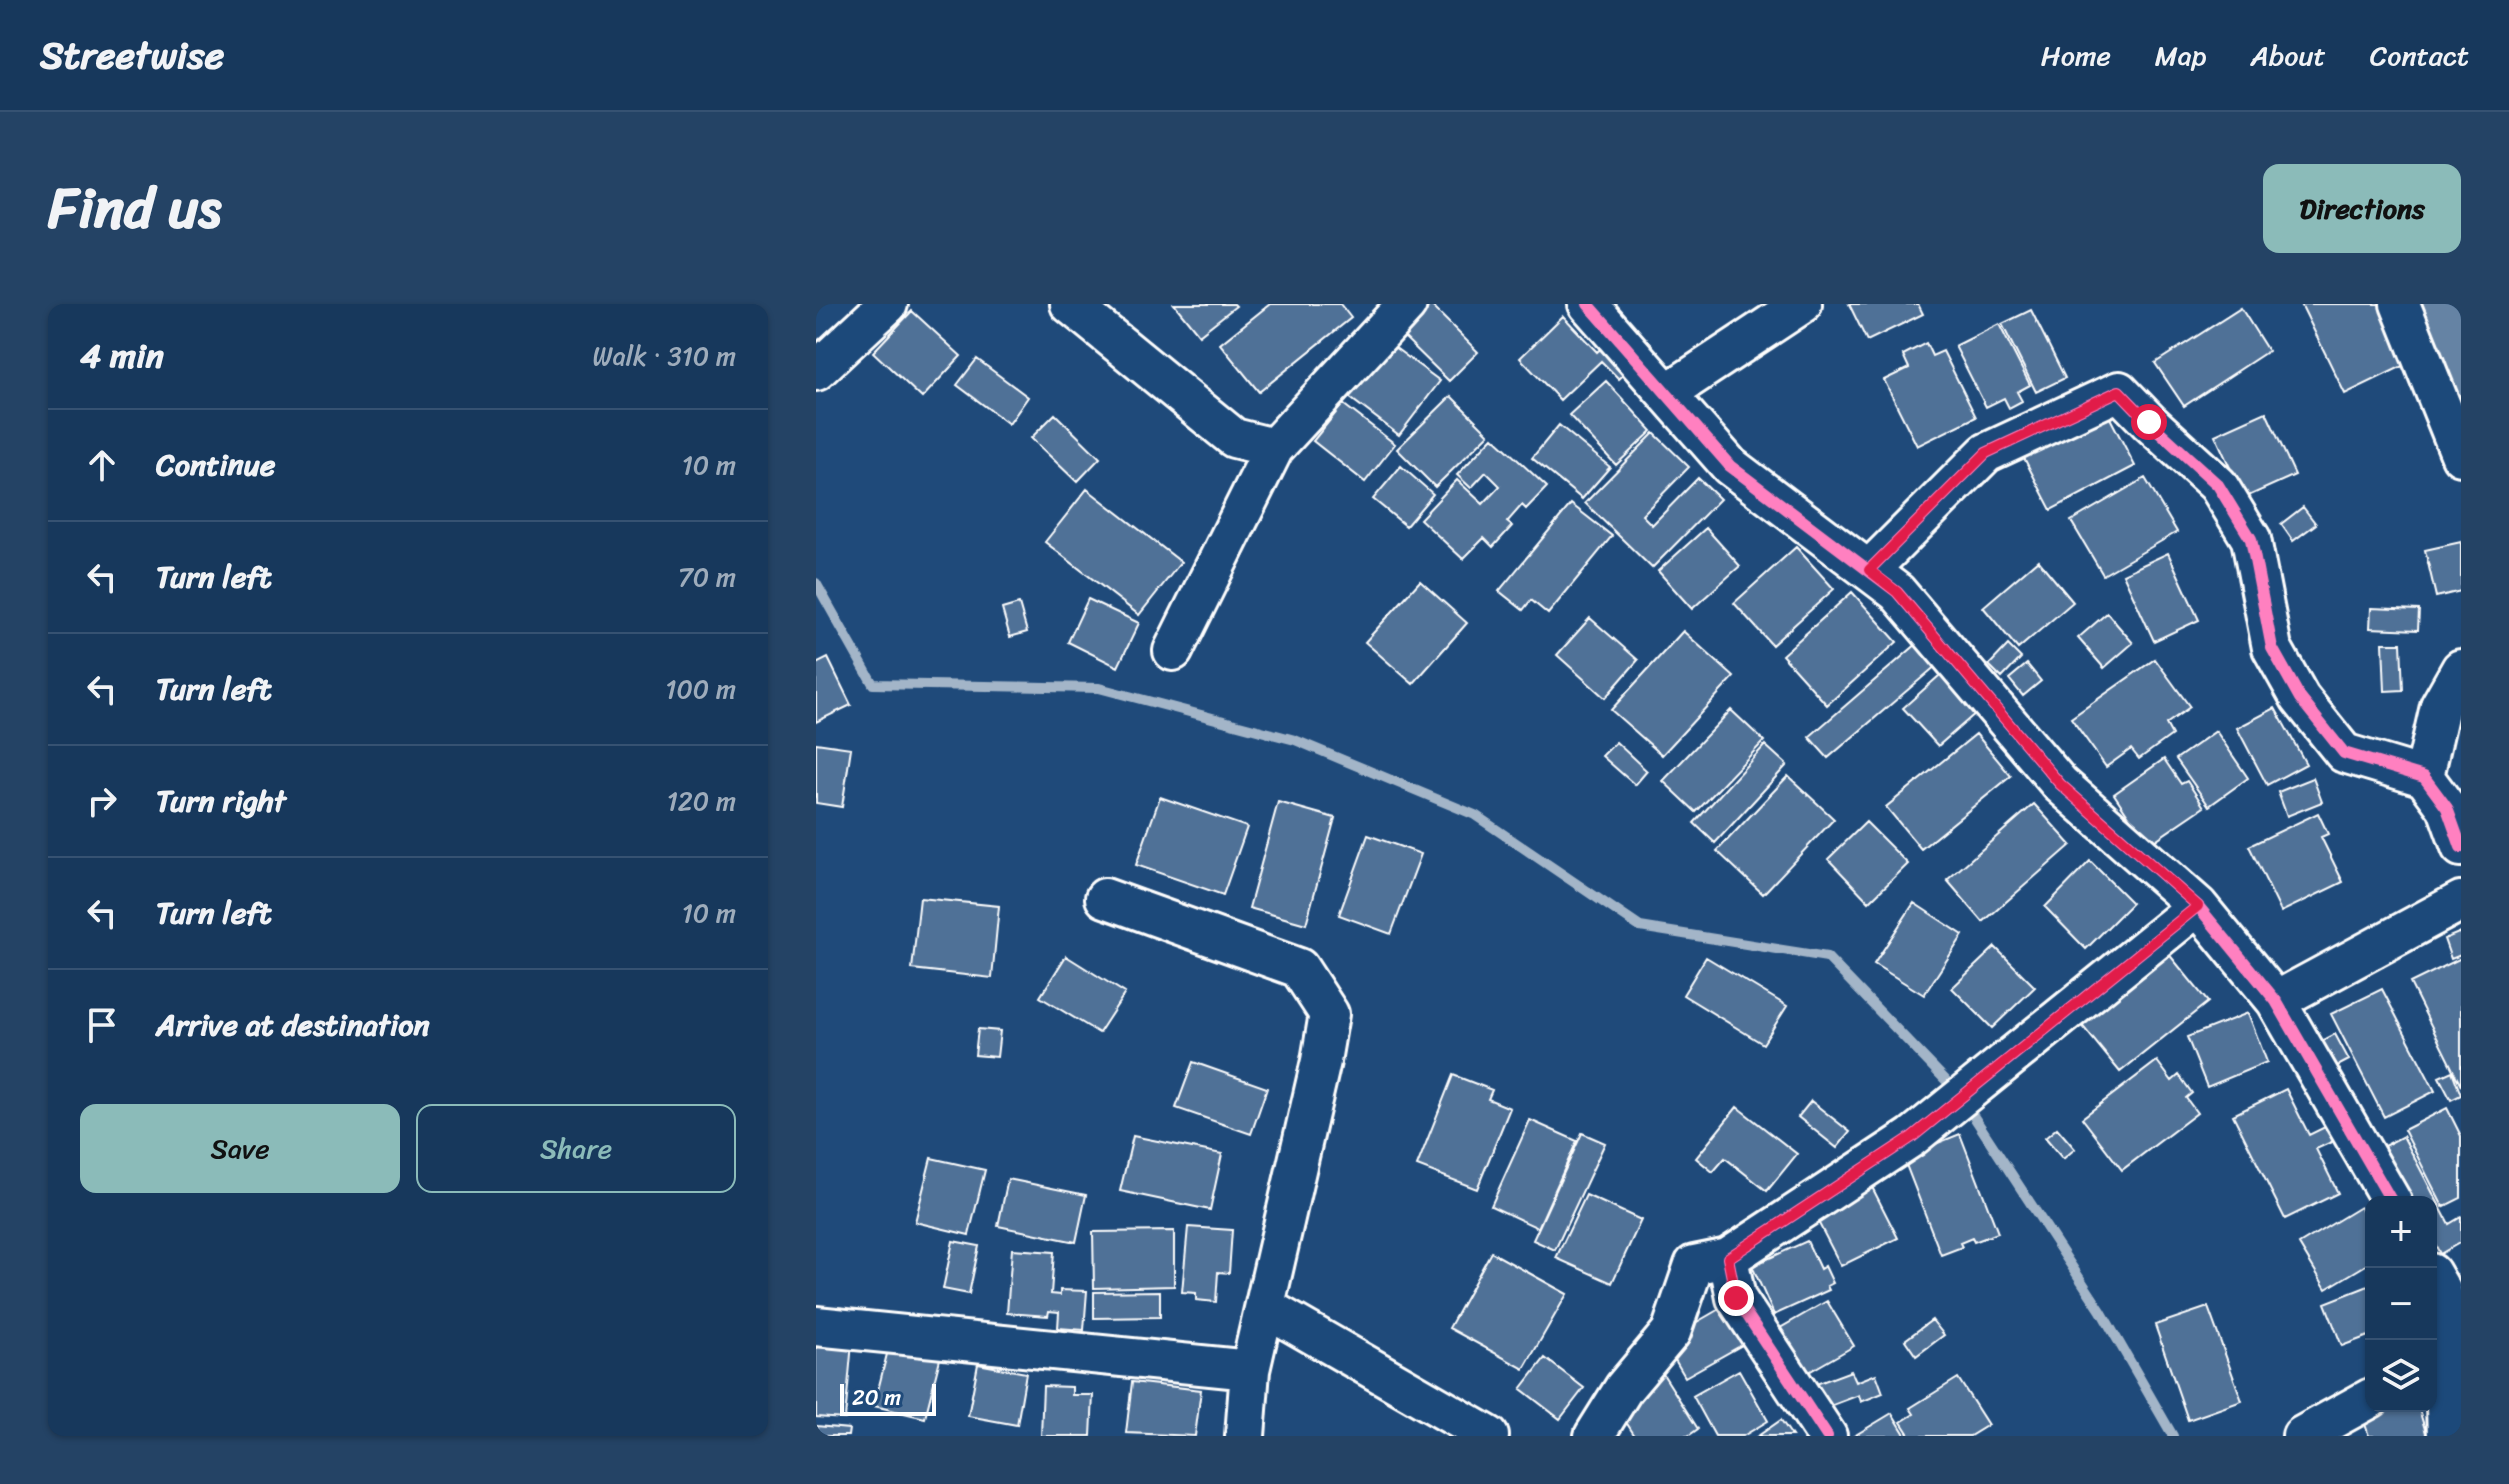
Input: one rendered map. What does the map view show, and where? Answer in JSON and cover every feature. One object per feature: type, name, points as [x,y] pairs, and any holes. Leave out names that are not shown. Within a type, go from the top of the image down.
[{"type":"street","points":[[816,371],[888,304]]},
{"type":"street","points":[[1070,304],[1234,438],[1274,448]]},
{"type":"street","points":[[1173,651],[1274,448],[1407,304]]},
{"type":"street","points":[[1588,304],[1730,466],[1897,592],[2060,784],[2198,906],[2276,1001],[2389,1196]]},
{"type":"street","points":[[1667,393],[1802,304]]},
{"type":"street","points":[[2400,304],[2461,456]]},
{"type":"street","points":[[1869,570],[1986,453],[2119,391],[2218,485],[2251,539],[2272,648],[2300,698],[2344,753],[2424,777],[2447,808],[2461,847]]},
{"type":"street","points":[[2424,777],[2440,706],[2461,669]]},
{"type":"street","points":[[1105,898],[1299,968],[1329,1014],[1250,1370],[1245,1436]]},
{"type":"street","points":[[2276,1001],[2461,901]]},
{"type":"street","points":[[1594,1436],[1624,1388],[1671,1332],[1694,1265],[1728,1258],[1912,1137],[2198,906]]},
{"type":"street","points":[[1728,1258],[1736,1298],[1827,1436]]},
{"type":"street","points":[[2445,1283],[2438,1362],[2447,1436]]},
{"type":"street","points":[[1265,1307],[1489,1436]]},
{"type":"street","points":[[816,1326],[1250,1370]]},
{"type":"street","points":[[2302,1436],[2365,1401]]},
{"type":"building","points":[[1174,304],[1234,304],[1236,306],[1199,335]]},
{"type":"building","points":[[1270,304],[1340,304],[1351,318],[1259,392],[1220,344]]},
{"type":"building","points":[[1430,304],[1478,352],[1449,381],[1400,333]]},
{"type":"building","points":[[1849,304],[1918,304],[1923,314],[1867,341]]},
{"type":"building","points":[[2301,304],[2382,304],[2411,362],[2345,394]]},
{"type":"building","points":[[2241,308],[2268,351],[2184,406],[2155,363]]},
{"type":"building","points":[[2031,310],[2065,378],[2036,392],[2002,324]]},
{"type":"building","points":[[912,311],[961,356],[922,398],[873,352]]},
{"type":"building","points":[[1563,316],[1597,352],[1611,339],[1635,364],[1619,379],[1601,361],[1560,400],[1520,358]]},
{"type":"building","points":[[1999,324],[2030,385],[2017,392],[2022,401],[2009,408],[2004,398],[1986,407],[1955,346]]},
{"type":"building","points":[[1926,343],[1932,356],[1943,351],[1976,417],[1917,446],[1884,380],[1909,368],[1903,355]]},
{"type":"building","points":[[1390,344],[1440,381],[1399,435],[1349,397]]},
{"type":"building","points":[[977,359],[1028,397],[1009,424],[957,385]]},
{"type":"building","points":[[1606,381],[1652,431],[1616,465],[1569,415]]},
{"type":"building","points":[[1451,396],[1489,434],[1435,487],[1397,449]]},
{"type":"building","points":[[1343,404],[1395,444],[1365,482],[1313,441]]},
{"type":"building","points":[[2266,412],[2295,475],[2244,498],[2215,435]]},
{"type":"building","points":[[1055,414],[1100,458],[1077,482],[1031,438]]},
{"type":"building","points":[[2108,414],[2135,466],[2051,510],[2024,458]]},
{"type":"building","points":[[1559,425],[1610,467],[1582,499],[1532,458]]},
{"type":"building","points":[[1654,433],[1689,467],[1642,515],[1652,525],[1698,478],[1720,499],[1652,568],[1585,503]]},
{"type":"building","points":[[1493,437],[1547,487],[1526,509],[1522,505],[1507,522],[1512,526],[1493,547],[1484,538],[1463,559],[1420,519],[1457,480],[1483,504],[1500,486],[1486,472],[1471,488],[1457,475]]},
{"type":"building","points":[[1401,466],[1433,494],[1406,526],[1373,499]]},
{"type":"building","points":[[2145,478],[2177,532],[2103,575],[2071,521]]},
{"type":"building","points":[[1087,489],[1181,562],[1139,615],[1045,542]]},
{"type":"building","points":[[1571,504],[1612,536],[1548,614],[1531,600],[1523,610],[1499,591]]},
{"type":"building","points":[[2303,507],[2316,524],[2293,541],[2281,524]]},
{"type":"building","points":[[1706,528],[1740,566],[1692,609],[1658,571]]},
{"type":"building","points":[[2461,542],[2461,591],[2436,597],[2425,550]]},
{"type":"building","points":[[1796,547],[1834,589],[1772,645],[1734,603]]},
{"type":"building","points":[[2168,553],[2199,620],[2154,641],[2123,574]]},
{"type":"building","points":[[2038,560],[2073,602],[2018,649],[1983,607]]},
{"type":"building","points":[[1420,581],[1467,623],[1413,684],[1365,642]]},
{"type":"building","points":[[1852,592],[1897,642],[1827,705],[1782,655]]},
{"type":"building","points":[[1088,599],[1139,623],[1118,667],[1068,642]]},
{"type":"building","points":[[1019,604],[1027,632],[1010,637],[1002,609]]},
{"type":"building","points":[[2371,608],[2419,610],[2418,630],[2370,628]]},
{"type":"building","points":[[2107,613],[2133,643],[2104,668],[2078,638]]},
{"type":"building","points":[[1590,618],[1638,660],[1605,698],[1557,655]]},
{"type":"building","points":[[1683,631],[1734,677],[1662,755],[1611,710]]},
{"type":"building","points":[[1918,643],[1937,665],[1828,758],[1809,737]]},
{"type":"building","points":[[2383,643],[2401,643],[2403,690],[2385,691]]},
{"type":"building","points":[[2008,645],[2021,658],[2002,678],[1989,665]]},
{"type":"building","points":[[828,658],[851,705],[816,722],[816,664]]},
{"type":"building","points":[[2155,659],[2190,707],[2166,724],[2172,735],[2139,759],[2131,749],[2106,767],[2071,718]]},
{"type":"building","points":[[2027,664],[2041,681],[2023,696],[2009,679]]},
{"type":"building","points":[[1949,667],[1984,706],[1938,746],[1903,708]]},
{"type":"building","points":[[2275,708],[2306,764],[2267,785],[2237,728]]},
{"type":"building","points":[[1731,710],[1764,741],[1696,812],[1663,781]]},
{"type":"building","points":[[2216,731],[2248,778],[2209,806],[2176,759]]},
{"type":"building","points":[[1976,734],[2011,776],[1921,849],[1886,807]]},
{"type":"building","points":[[1616,742],[1647,771],[1635,785],[1602,756]]},
{"type":"building","points":[[816,743],[851,748],[842,807],[816,803]]},
{"type":"building","points":[[1765,745],[1787,765],[1715,843],[1694,823]]},
{"type":"building","points":[[2164,759],[2181,784],[2187,781],[2204,807],[2148,845],[2114,794]]},
{"type":"building","points":[[1788,776],[1834,819],[1763,894],[1717,851]]},
{"type":"building","points":[[2313,778],[2322,802],[2287,816],[2278,792]]},
{"type":"building","points":[[1160,797],[1247,827],[1223,895],[1136,865]]},
{"type":"building","points":[[1278,802],[1335,818],[1306,924],[1249,908]]},
{"type":"building","points":[[2034,804],[2071,845],[1983,922],[1947,880]]},
{"type":"building","points":[[2318,813],[2328,834],[2321,837],[2343,882],[2281,912],[2249,846]]},
{"type":"building","points":[[1866,822],[1908,864],[1869,902],[1828,859]]},
{"type":"building","points":[[1368,835],[1421,854],[1391,934],[1339,915]]},
{"type":"building","points":[[2090,861],[2132,903],[2086,949],[2045,907]]},
{"type":"building","points":[[920,898],[999,906],[992,978],[912,969]]},
{"type":"building","points":[[1914,903],[1963,935],[1924,995],[1874,964]]},
{"type":"building","points":[[2461,932],[2461,955],[2451,959],[2444,939]]},
{"type":"building","points":[[1995,947],[2035,987],[1992,1028],[1952,988]]},
{"type":"building","points":[[2168,953],[2208,1002],[2120,1072],[2080,1023]]},
{"type":"building","points":[[1066,956],[1125,993],[1099,1033],[1040,997]]},
{"type":"building","points":[[1706,957],[1787,1006],[1763,1044],[1683,995]]},
{"type":"building","points":[[2461,958],[2461,1086],[2410,983]]},
{"type":"building","points":[[2382,989],[2435,1091],[2384,1117],[2331,1014]]},
{"type":"building","points":[[2248,1013],[2267,1062],[2207,1087],[2187,1037]]},
{"type":"building","points":[[978,1029],[1000,1031],[997,1057],[975,1055]]},
{"type":"building","points":[[2335,1034],[2349,1060],[2334,1068],[2320,1042]]},
{"type":"building","points":[[2157,1061],[2172,1081],[2179,1075],[2192,1093],[2186,1098],[2197,1113],[2122,1170],[2082,1118]]},
{"type":"building","points":[[1193,1062],[1267,1088],[1251,1134],[1176,1108]]},
{"type":"building","points":[[2452,1071],[2461,1095],[2451,1100],[2439,1077]]},
{"type":"building","points":[[1453,1075],[1492,1090],[1488,1099],[1510,1108],[1477,1189],[1417,1166]]},
{"type":"building","points":[[2286,1089],[2309,1135],[2329,1125],[2336,1140],[2316,1149],[2338,1193],[2285,1219],[2233,1115]]},
{"type":"building","points":[[1811,1101],[1850,1132],[1837,1148],[1798,1117]]},
{"type":"building","points":[[1737,1107],[1797,1154],[1767,1191],[1725,1158],[1713,1172],[1696,1158]]},
{"type":"building","points":[[2447,1108],[2461,1136],[2461,1198],[2443,1207],[2404,1130]]},
{"type":"building","points":[[1530,1120],[1577,1141],[1538,1228],[1491,1206]]},
{"type":"building","points":[[2057,1128],[2075,1149],[2063,1159],[2045,1138]]},
{"type":"building","points":[[1582,1133],[1605,1143],[1555,1250],[1533,1240]]},
{"type":"building","points":[[1960,1134],[1998,1233],[1974,1242],[1972,1238],[1960,1243],[1962,1247],[1941,1255],[1903,1157]]},
{"type":"building","points":[[1133,1136],[1222,1154],[1210,1210],[1120,1191]]},
{"type":"building","points":[[2403,1136],[2434,1196],[2410,1196],[2384,1146]]},
{"type":"building","points":[[931,1158],[985,1170],[969,1235],[915,1222]]},
{"type":"building","points":[[1008,1179],[1086,1195],[1076,1242],[998,1226]]},
{"type":"building","points":[[1871,1185],[1898,1238],[1841,1266],[1814,1214]]},
{"type":"building","points":[[1586,1195],[1641,1220],[1612,1283],[1556,1258]]},
{"type":"building","points":[[2437,1201],[2449,1224],[2461,1217],[2461,1242],[2440,1254],[2437,1248]]},
{"type":"building","points":[[2360,1207],[2365,1215],[2365,1266],[2326,1289],[2299,1244]]},
{"type":"building","points":[[1188,1227],[1232,1230],[1229,1273],[1218,1272],[1216,1302],[1196,1300],[1196,1293],[1182,1292]]},
{"type":"building","points":[[1174,1231],[1174,1286],[1094,1288],[1093,1232]]},
{"type":"building","points":[[953,1241],[979,1246],[969,1294],[943,1289]]},
{"type":"building","points":[[1807,1241],[1820,1269],[1825,1266],[1833,1283],[1827,1286],[1829,1290],[1774,1315],[1752,1266]]},
{"type":"building","points":[[1012,1249],[1054,1252],[1051,1294],[1060,1295],[1060,1290],[1087,1291],[1084,1330],[1058,1328],[1059,1312],[1049,1311],[1048,1316],[1007,1313]]},
{"type":"building","points":[[1491,1252],[1567,1294],[1524,1369],[1449,1328]]},
{"type":"building","points":[[2365,1287],[2365,1337],[2342,1346],[2325,1303]]},
{"type":"building","points":[[1160,1291],[1160,1317],[1094,1318],[1094,1292]]},
{"type":"building","points":[[1827,1301],[1854,1346],[1795,1380],[1768,1335]]},
{"type":"building","points":[[1728,1304],[1749,1341],[1685,1377],[1664,1341]]},
{"type":"building","points":[[2208,1307],[2242,1401],[2188,1420],[2155,1325]]},
{"type":"building","points":[[1932,1320],[1944,1335],[1916,1356],[1905,1340]]},
{"type":"building","points":[[891,1338],[942,1351],[925,1418],[874,1406]]},
{"type":"building","points":[[816,1340],[852,1343],[845,1419],[816,1417]]},
{"type":"building","points":[[1545,1358],[1584,1388],[1560,1419],[1521,1389]]},
{"type":"building","points":[[978,1364],[1026,1373],[1017,1425],[968,1416]]},
{"type":"building","points":[[1658,1366],[1698,1429],[1688,1436],[1635,1436],[1617,1408]]},
{"type":"building","points":[[1739,1370],[1768,1421],[1743,1436],[1715,1436],[1693,1396]]},
{"type":"building","points":[[1851,1371],[1856,1382],[1876,1374],[1883,1393],[1861,1402],[1859,1395],[1825,1408],[1816,1384]]},
{"type":"building","points":[[1958,1378],[1988,1425],[1970,1436],[1910,1436],[1901,1422],[1914,1414],[1910,1408]]},
{"type":"building","points":[[1132,1382],[1201,1390],[1195,1436],[1126,1433]]},
{"type":"building","points":[[1043,1386],[1072,1387],[1072,1395],[1093,1395],[1091,1436],[1041,1436]]},
{"type":"building","points":[[2361,1412],[2420,1412],[2427,1436],[2369,1436]]},
{"type":"building","points":[[1892,1413],[1906,1436],[1854,1436]]},
{"type":"building","points":[[1781,1420],[1792,1436],[1758,1436]]},
{"type":"building","points":[[816,1426],[849,1429],[848,1436],[816,1436]]},
{"type":"waterway","points":[[2424,304],[2461,376]]},
{"type":"waterway","points":[[816,583],[873,684],[1099,688],[1295,740],[1475,815],[1640,927],[1827,957],[1959,1094],[2101,1311],[2173,1436]]},
{"type":"cycle path","points":[[1588,304],[1730,466],[1897,592],[2060,784],[2198,906],[2276,1001],[2389,1196]]},
{"type":"cycle path","points":[[1869,570],[1986,453],[2119,391],[2218,485],[2251,539],[2272,648],[2300,698],[2344,753],[2424,777],[2447,808],[2461,847]]},
{"type":"cycle path","points":[[1827,1436],[1736,1298],[1728,1258],[1912,1137],[2198,906]]},
{"type":"route","points":[[1736,1298],[1728,1258],[1912,1137],[2198,906],[2060,784],[1897,592],[1869,570],[1986,453],[2119,391],[2149,422]]}]
